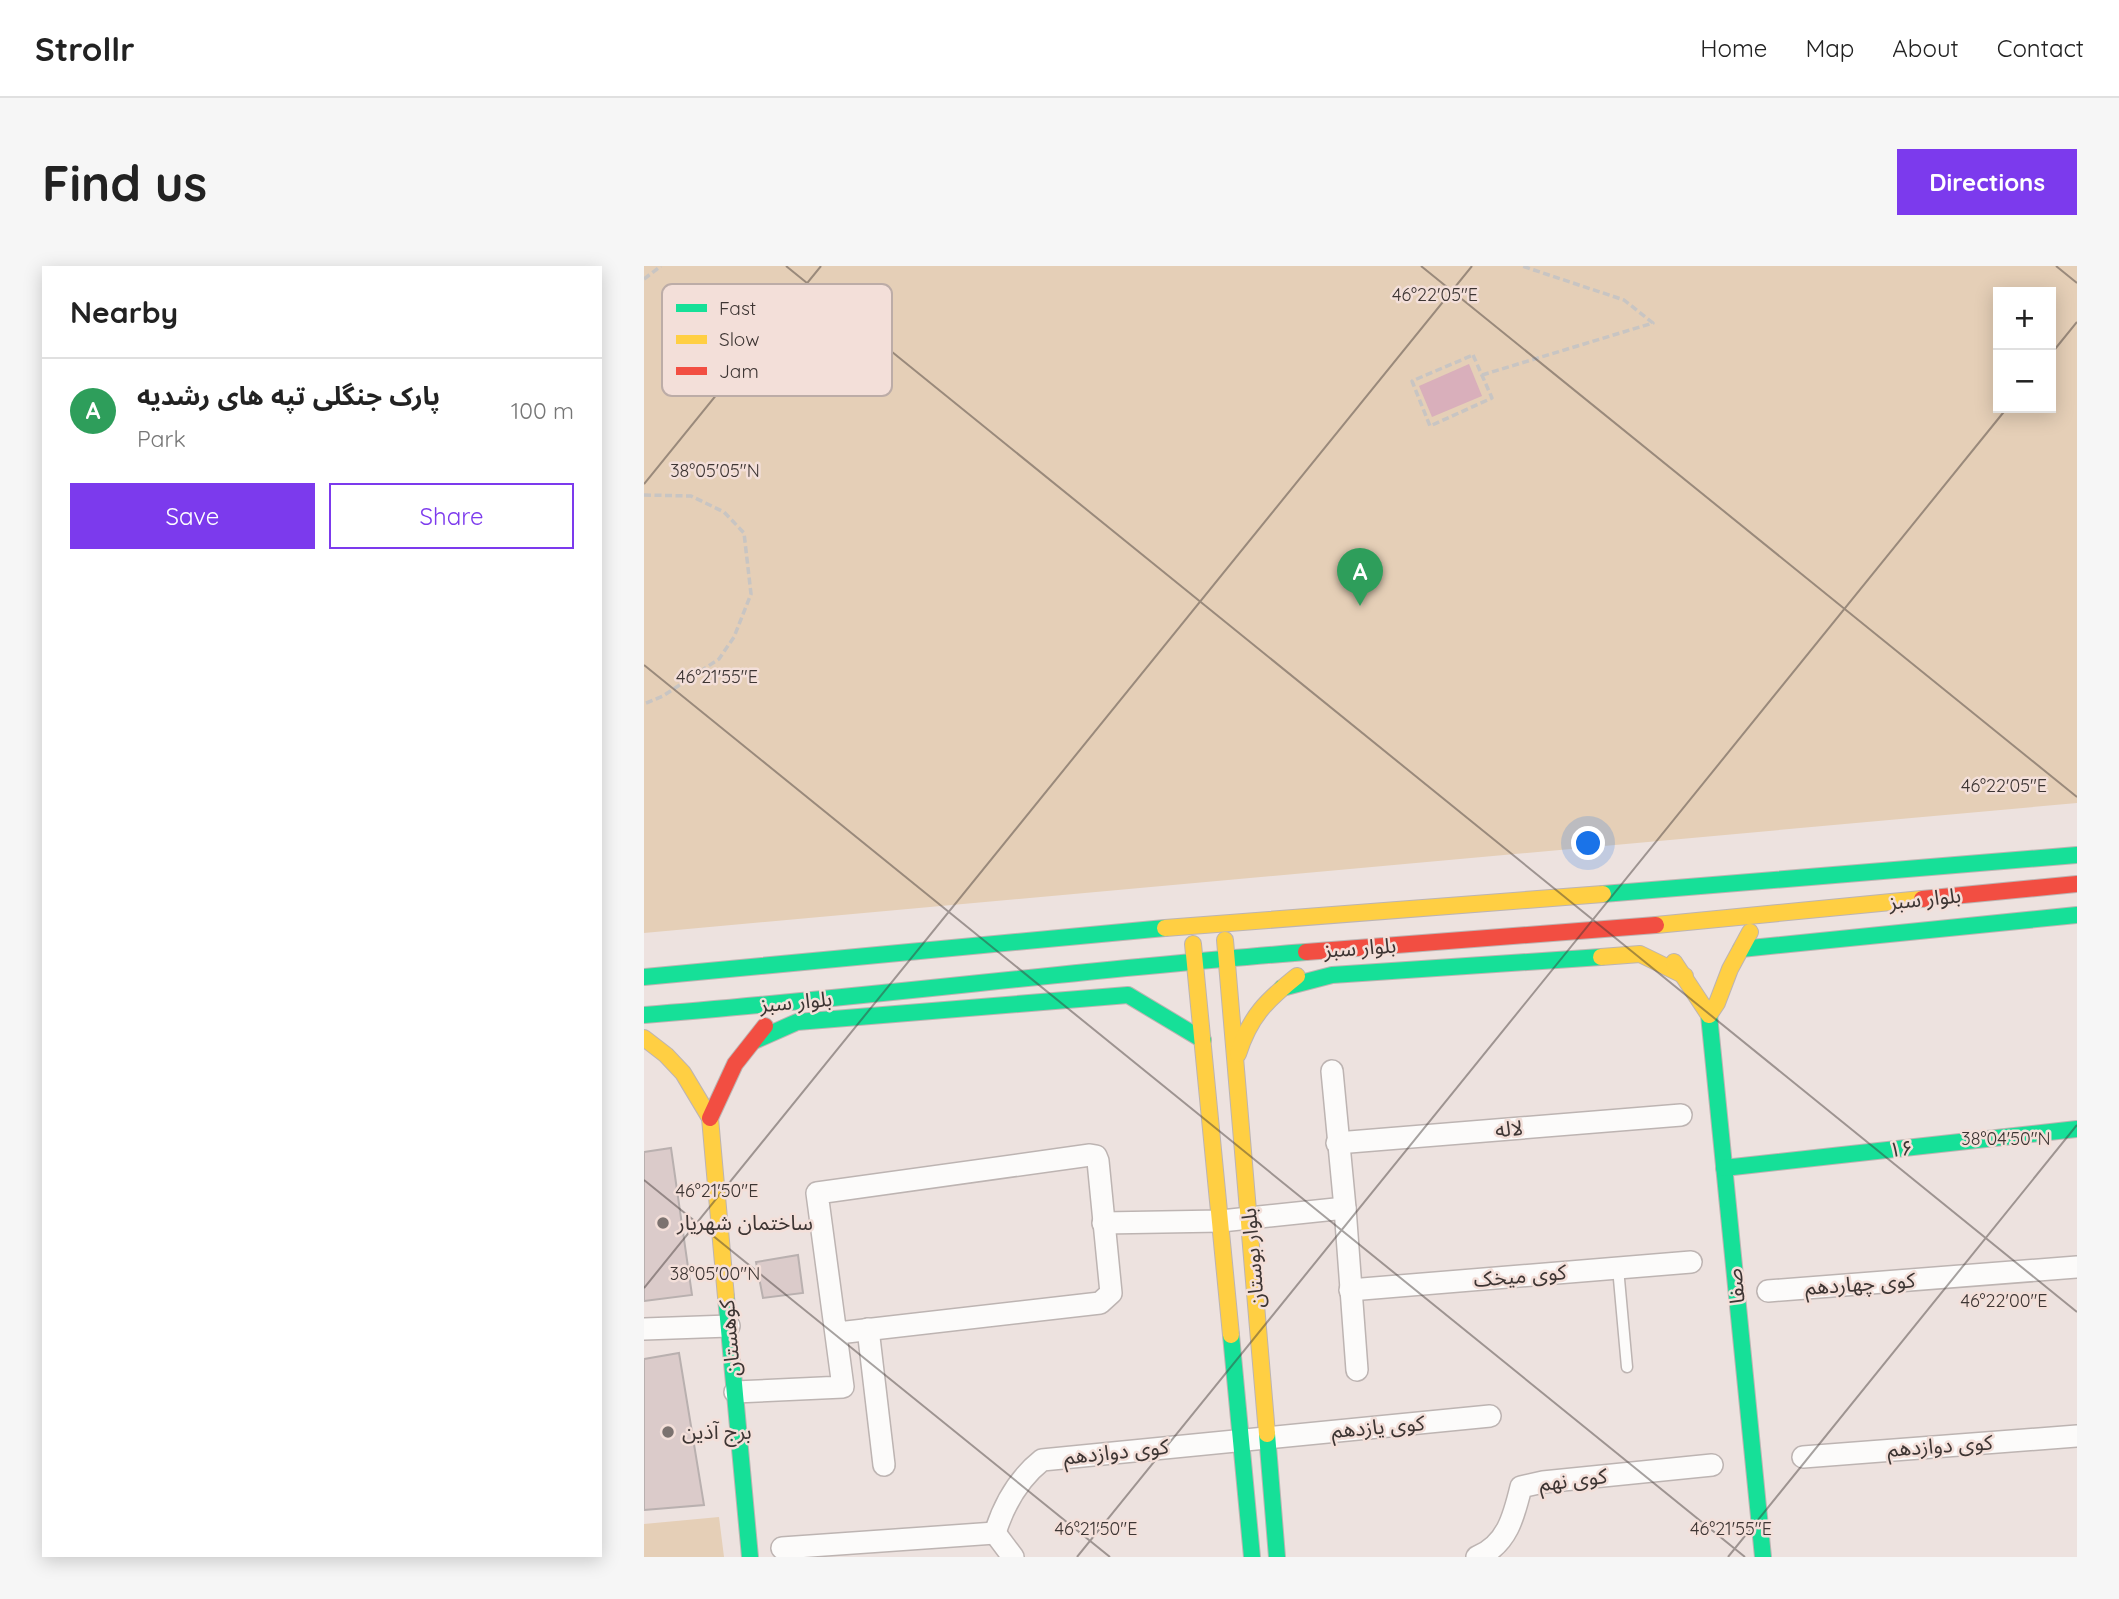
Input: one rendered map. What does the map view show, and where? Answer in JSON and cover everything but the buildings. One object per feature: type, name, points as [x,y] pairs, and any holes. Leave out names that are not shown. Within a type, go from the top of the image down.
[{"type":"street","name":"بلوار سبز","points":[[644,977],[1224,922],[1731,885],[2077,855]]},
{"type":"street","name":"بلوار سبز","points":[[644,1015],[781,1004],[1227,958],[1632,927],[2077,884]]},
{"type":"street","points":[[1709,1015],[1751,931],[1767,914]]},
{"type":"street","points":[[1741,949],[2077,915]]},
{"type":"street","name":"بلوار بوستان","points":[[1224,922],[1277,1557]]},
{"type":"street","name":"بلوار بوستان","points":[[1191,926],[1252,1557]]},
{"type":"street","points":[[1632,927],[1661,944],[1709,1015]]},
{"type":"street","points":[[1235,1065],[1245,1031],[1259,1008],[1327,950]]},
{"type":"street","points":[[1282,988],[1332,975],[1640,954],[1685,976]]},
{"type":"street","points":[[754,1041],[797,1021],[1128,995],[1203,1040]]},
{"type":"street","points":[[710,1118],[736,1064],[781,1004]]},
{"type":"street","name":"صفا","points":[[1709,1015],[1763,1557]]},
{"type":"street","points":[[644,1038],[670,1057],[697,1092],[710,1118]]},
{"type":"street","points":[[644,1049],[670,1057]]},
{"type":"street","points":[[1332,1071],[1357,1370]]},
{"type":"street","name":"لاله","points":[[1337,1143],[1681,1115]]},
{"type":"street","name":"کوهستان","points":[[710,1118],[750,1557]]},
{"type":"street","name":"۱۶","points":[[1724,1168],[2077,1129]]},
{"type":"street","points":[[735,1392],[843,1387],[838,1333],[817,1193],[1096,1156],[1111,1293],[1100,1303],[838,1333]]},
{"type":"street","points":[[1103,1223],[1221,1221],[1345,1208]]},
{"type":"street","name":"کوی میخک","points":[[1349,1290],[1691,1262]]},
{"type":"street","name":"کوی چهاردهم","points":[[1768,1291],[2077,1267]]},
{"type":"street","points":[[644,1329],[729,1326]]},
{"type":"street","points":[[868,1329],[884,1465]]},
{"type":"street","name":"کوی یازدهم","points":[[1241,1440],[1490,1416]]},
{"type":"street","name":"کوی دوازدهم","points":[[1803,1457],[2077,1436]]},
{"type":"street","name":"کوی دوازدهم","points":[[995,1533],[1000,1515],[1024,1474],[1042,1460],[1241,1440]]},
{"type":"street","name":"کوی نهم","points":[[1477,1557],[1490,1552],[1513,1521],[1521,1487],[1543,1482],[1712,1465]]},
{"type":"street","points":[[782,1548],[995,1533],[1013,1557]]},
{"type":"lane","points":[[1618,1268],[1627,1367]]},
{"type":"path","points":[[644,279],[662,266]]},
{"type":"path","points":[[1482,376],[1653,323],[1624,300],[1522,266]]},
{"type":"path","points":[[1473,355],[1482,376],[1492,398],[1430,426],[1412,382],[1473,355]]},
{"type":"path","points":[[644,495],[691,496],[724,512],[744,533],[751,594],[734,637],[719,659],[663,696],[644,704]]},
{"type":"shaded area","points":[[644,266],[2077,266],[2077,803],[644,933]]},
{"type":"shaded area","points":[[1469,364],[1482,396],[1432,417],[1419,386]]},
{"type":"shaded area","points":[[719,1517],[724,1557],[644,1557],[644,1524]]},
{"type":"traffic: fast","points":[[1603,894],[2077,855]]},
{"type":"traffic: fast","points":[[1741,949],[2077,915]]},
{"type":"traffic: fast","points":[[644,977],[1165,928]]},
{"type":"traffic: fast","points":[[644,1015],[1306,952]]},
{"type":"traffic: fast","points":[[1282,988],[1332,975],[1601,957]]},
{"type":"traffic: fast","points":[[754,1041],[797,1022],[1128,995],[1203,1040]]},
{"type":"traffic: fast","points":[[1709,1015],[1763,1557]]},
{"type":"traffic: fast","points":[[1724,1168],[2077,1129]]},
{"type":"traffic: fast","points":[[726,1297],[750,1557]]},
{"type":"traffic: fast","points":[[1231,1335],[1252,1557]]},
{"type":"traffic: fast","points":[[1267,1434],[1277,1557]]},
{"type":"traffic: slow","points":[[1165,928],[1603,894]]},
{"type":"traffic: slow","points":[[1656,925],[1922,899]]},
{"type":"traffic: slow","points":[[1674,962],[1709,1015],[1750,932]]},
{"type":"traffic: slow","points":[[1225,940],[1267,1434]]},
{"type":"traffic: slow","points":[[1193,944],[1231,1335]]},
{"type":"traffic: slow","points":[[1601,957],[1640,954],[1685,976]]},
{"type":"traffic: slow","points":[[1238,1054],[1254,1019],[1277,993],[1297,976]]},
{"type":"traffic: slow","points":[[644,1038],[683,1073],[710,1118],[726,1297]]},
{"type":"traffic: jam","points":[[1922,899],[2077,884]]},
{"type":"traffic: jam","points":[[1306,952],[1656,925]]},
{"type":"traffic: jam","points":[[710,1118],[735,1064],[765,1026]]},
{"type":"place","name":"پارک جنگلی تپه های رشدیه","points":[[1360,606]]},
{"type":"place","name":"ساختمان شهریار","points":[[663,1223]]},
{"type":"place","name":"برج آذین","points":[[668,1432]]}]
